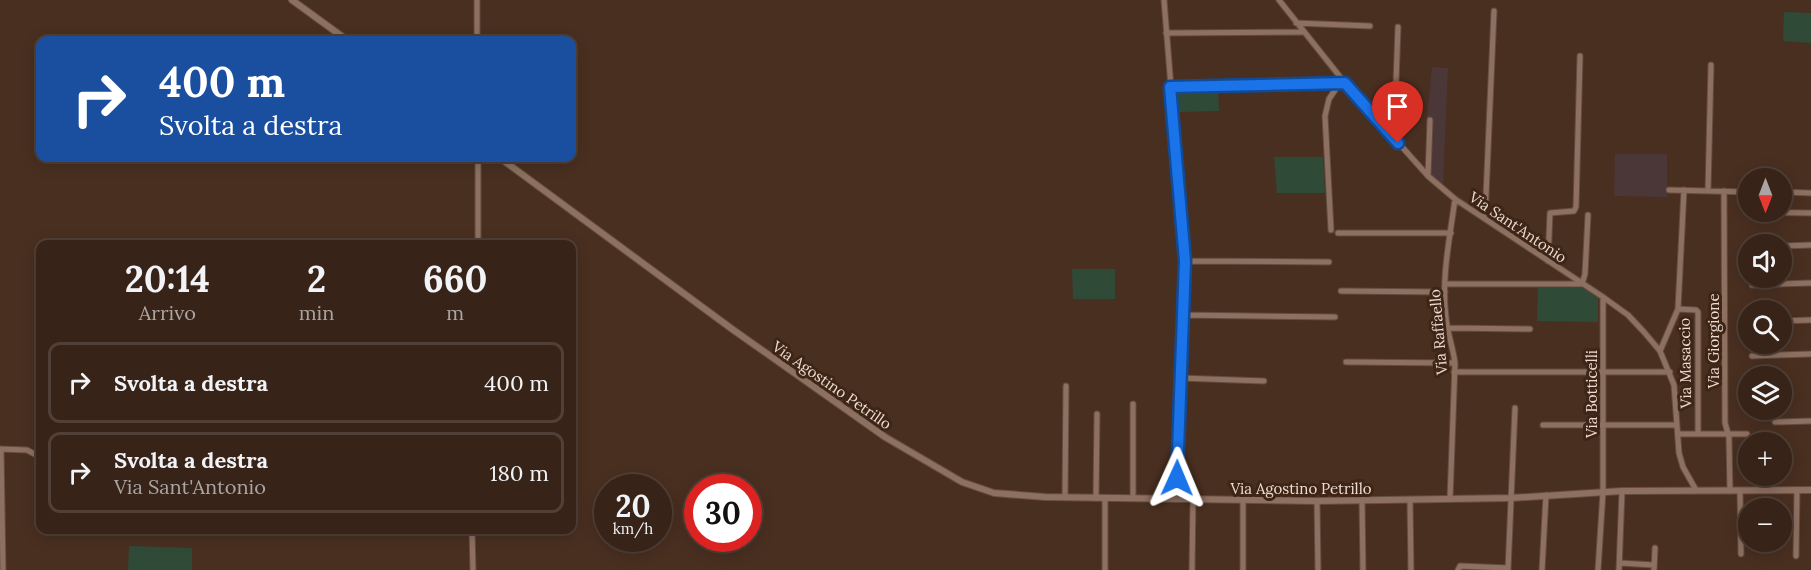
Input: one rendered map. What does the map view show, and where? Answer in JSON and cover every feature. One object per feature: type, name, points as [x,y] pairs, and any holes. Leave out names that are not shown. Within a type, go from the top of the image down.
[{"type":"street","points":[[292,0],[342,36]]},
{"type":"street","points":[[477,0],[477,36]]},
{"type":"street","points":[[1164,0],[1185,261],[1179,378],[1177,499]]},
{"type":"street","name":"Via Sant'Antonio","points":[[1279,0],[1342,84],[1428,176],[1455,199],[1628,315],[1660,351],[1674,385],[1677,434],[1683,467],[1696,490]]},
{"type":"street","points":[[1485,219],[1494,11]]},
{"type":"street","points":[[1296,23],[1370,26]]},
{"type":"street","points":[[1394,138],[1398,27]]},
{"type":"street","points":[[1166,33],[1303,32]]},
{"type":"street","points":[[1548,261],[1550,213],[1574,211],[1576,207],[1581,56]]},
{"type":"street","points":[[1708,191],[1711,64]]},
{"type":"street","points":[[1170,87],[1342,84]]},
{"type":"street","points":[[1331,230],[1325,116],[1329,99],[1342,84]]},
{"type":"street","points":[[1428,176],[1430,120]]},
{"type":"street","points":[[478,162],[478,240]]},
{"type":"street","name":"Via Agostino Petrillo","points":[[505,162],[741,335],[885,437],[973,488],[994,493],[1065,497],[1317,501],[1511,498],[1622,491],[1811,490]]},
{"type":"street","points":[[1670,190],[1738,192]]},
{"type":"street","points":[[1660,351],[1678,309],[1684,190]]},
{"type":"street","name":"Via Giorgione","points":[[1724,191],[1725,423],[1729,434],[1730,491]]},
{"type":"street","points":[[1792,192],[1811,193]]},
{"type":"street","name":"Via Raffaello","points":[[1450,499],[1455,363],[1445,284],[1455,199]]},
{"type":"street","points":[[1792,213],[1811,213]]},
{"type":"street","points":[[1445,284],[1582,284],[1585,274],[1588,215]]},
{"type":"street","points":[[1338,233],[1450,233]]},
{"type":"street","points":[[1792,246],[1811,246]]},
{"type":"street","points":[[1185,261],[1329,262]]},
{"type":"street","points":[[1792,284],[1811,283]]},
{"type":"street","points":[[1341,291],[1445,292]]},
{"type":"street","name":"Via Botticelli","points":[[1598,570],[1603,492],[1603,297]]},
{"type":"street","name":"Via Masaccio","points":[[1678,309],[1698,312],[1698,434]]},
{"type":"street","points":[[1183,315],[1335,317]]},
{"type":"street","points":[[1792,321],[1811,320]]},
{"type":"street","points":[[1449,328],[1530,329]]},
{"type":"street","points":[[1752,356],[1811,354]]},
{"type":"street","points":[[1346,362],[1455,363]]},
{"type":"street","points":[[1454,372],[1670,372]]},
{"type":"street","points":[[1179,378],[1264,381]]},
{"type":"street","points":[[1065,497],[1066,386]]},
{"type":"street","points":[[1133,404],[1133,498]]},
{"type":"street","points":[[1458,570],[1460,566],[1508,569],[1515,408]]},
{"type":"street","points":[[1096,414],[1096,498]]},
{"type":"street","points":[[1775,422],[1811,421]]},
{"type":"street","points":[[1543,426],[1677,425]]},
{"type":"street","points":[[1677,434],[1738,434]]},
{"type":"street","points":[[3,570],[0,449],[27,450],[36,455]]},
{"type":"street","points":[[1796,556],[1797,490]]},
{"type":"street","points":[[1619,570],[1622,491]]},
{"type":"street","points":[[1740,491],[1741,554]]},
{"type":"street","points":[[1542,570],[1546,495]]},
{"type":"street","points":[[1105,498],[1105,570]]},
{"type":"street","points":[[1191,570],[1193,499]]},
{"type":"street","points":[[1243,500],[1243,570]]},
{"type":"street","points":[[1362,500],[1363,570]]},
{"type":"street","points":[[1410,500],[1411,570]]},
{"type":"street","points":[[1317,501],[1318,570]]},
{"type":"street","points":[[472,534],[473,570]]},
{"type":"street","points":[[1620,563],[1654,567],[1655,548]]},
{"type":"shaded area","points":[[1432,67],[1448,68],[1443,185],[1430,174],[1432,118],[1427,118]]},
{"type":"shaded area","points":[[1615,154],[1667,154],[1667,197],[1614,196]]},
{"type":"green space","points":[[1784,12],[1811,13],[1811,43],[1783,41]]},
{"type":"green space","points":[[1218,88],[1219,111],[1176,112],[1176,89]]},
{"type":"green space","points":[[1274,157],[1323,157],[1325,193],[1277,193]]},
{"type":"green space","points":[[1072,269],[1115,269],[1115,299],[1073,299]]},
{"type":"green space","points":[[1538,288],[1583,288],[1598,298],[1598,322],[1537,321]]},
{"type":"green space","points":[[129,546],[192,548],[192,570],[128,570]]},
{"type":"route","points":[[1177,478],[1185,261],[1170,87],[1345,83],[1398,143]]}]
